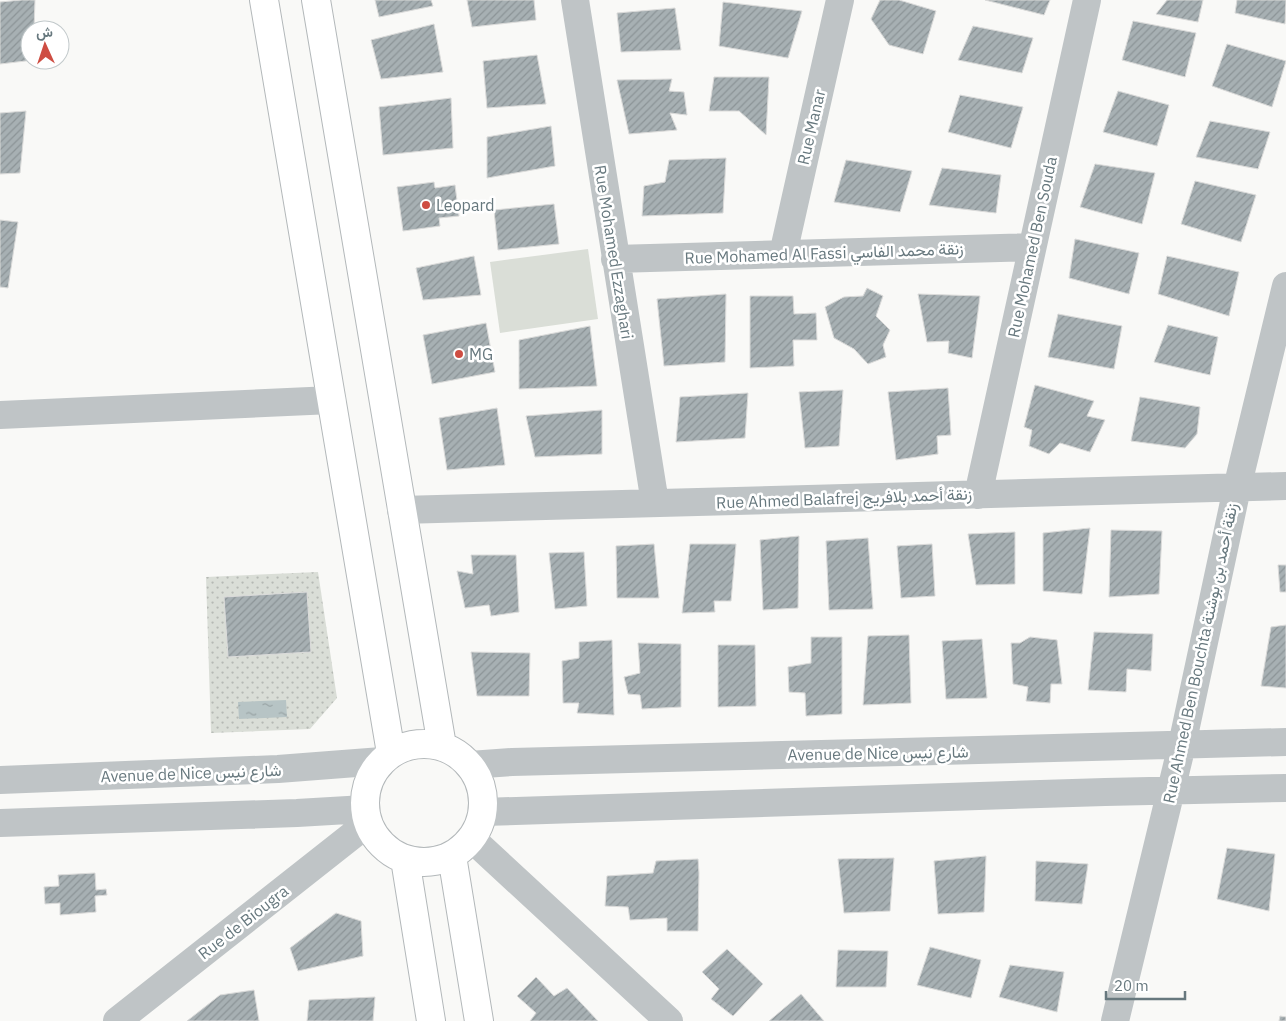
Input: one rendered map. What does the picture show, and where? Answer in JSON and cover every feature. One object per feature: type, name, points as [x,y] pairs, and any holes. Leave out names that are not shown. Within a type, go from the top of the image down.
[{"type":"main road","points":[[264,0],[384,720],[387,757]]},
{"type":"main road","points":[[316,0],[442,746]]},
{"type":"main road","points":[[425,744],[442,746],[457,754],[470,765],[479,779],[483,795],[483,812],[479,826],[462,847],[437,861],[421,862],[405,859],[388,850],[374,835],[367,816],[366,790],[374,771],[387,757],[408,746],[425,744]]},
{"type":"main road","points":[[462,847],[480,1021]]},
{"type":"main road","points":[[405,859],[431,1021]]},
{"type":"street","name":"Rue Mohamed Ezzaghari","points":[[575,0],[655,503]]},
{"type":"street","name":"Rue Manar","points":[[782,254],[840,0]]},
{"type":"street","name":"Rue Mohamed Ben Souda","points":[[978,495],[1087,0]]},
{"type":"street","name":"Rue Mohamed Al Fassi زنقة محمد الفاسي","points":[[615,259],[1032,247]]},
{"type":"street","name":"Rue Ahmed Ben Bouchta زنقة أحمد بن بوشتة","points":[[1116,1021],[1182,745],[1237,488],[1286,286]]},
{"type":"street","points":[[0,415],[332,400]]},
{"type":"street","name":"Rue Ahmed Balafrej زنقة أحمد بلافريج","points":[[402,510],[1286,486]]},
{"type":"street","name":"Avenue de Nice شارع نيس","points":[[470,765],[512,762],[1286,742]]},
{"type":"street","name":"Avenue de Nice شارع نيس","points":[[0,780],[278,769],[387,757]]},
{"type":"street","points":[[483,812],[1286,788]]},
{"type":"street","points":[[0,823],[297,813],[367,816]]},
{"type":"street","name":"Rue de Biougra","points":[[117,1021],[367,816]]},
{"type":"street","points":[[462,847],[668,1021]]},
{"type":"shaded area","points":[[588,249],[598,319],[500,333],[490,262]]},
{"type":"shaded area","points":[[318,572],[337,698],[310,729],[211,733],[206,577]],"holes":[[[307,592],[311,652],[228,656],[224,597]]]},
{"type":"water","points":[[286,700],[287,717],[239,719],[238,702]]},
{"type":"building","points":[[35,0],[34,20],[20,20],[20,62],[0,64],[0,2]]},
{"type":"building","points":[[375,0],[431,0],[433,6],[379,17]]},
{"type":"building","points":[[467,0],[534,0],[536,20],[472,27]]},
{"type":"building","points":[[880,0],[899,0],[936,11],[923,54],[889,45],[871,19]]},
{"type":"building","points":[[985,0],[1050,0],[1044,15]]},
{"type":"building","points":[[1167,0],[1203,0],[1198,22],[1156,14]]},
{"type":"building","points":[[1237,0],[1286,0],[1285,24],[1235,13]]},
{"type":"building","points":[[723,2],[802,11],[788,58],[719,46]]},
{"type":"building","points":[[675,8],[681,50],[621,52],[617,13]]},
{"type":"building","points":[[1133,21],[1196,33],[1185,77],[1122,60]]},
{"type":"building","points":[[434,24],[443,72],[381,79],[371,40]]},
{"type":"building","points":[[973,26],[1033,38],[1022,73],[958,60]]},
{"type":"building","points":[[1227,44],[1286,61],[1272,107],[1212,86]]},
{"type":"building","points":[[537,55],[546,104],[487,108],[483,61]]},
{"type":"building","points":[[714,77],[769,77],[766,135],[739,111],[709,111]]},
{"type":"building","points":[[672,79],[669,91],[684,92],[687,115],[670,113],[677,130],[629,134],[617,80]]},
{"type":"building","points":[[1118,91],[1169,105],[1157,146],[1103,132]]},
{"type":"building","points":[[960,95],[1023,107],[1011,148],[948,132]]},
{"type":"building","points":[[451,98],[453,148],[383,155],[379,107]]},
{"type":"building","points":[[26,111],[20,173],[0,174],[0,113]]},
{"type":"building","points":[[1210,121],[1270,132],[1258,169],[1196,157]]},
{"type":"building","points":[[551,126],[555,166],[487,178],[487,137]]},
{"type":"building","points":[[726,158],[723,213],[642,216],[644,186],[665,182],[669,160]]},
{"type":"building","points":[[846,160],[912,171],[900,212],[834,202]]},
{"type":"building","points":[[1095,164],[1155,173],[1142,224],[1080,207]]},
{"type":"building","points":[[942,168],[1001,175],[996,213],[929,205]]},
{"type":"building","points":[[1195,181],[1256,195],[1241,242],[1181,224]]},
{"type":"building","points":[[434,182],[435,188],[455,185],[459,216],[439,218],[440,226],[403,231],[397,187]]},
{"type":"building","points":[[554,204],[559,244],[498,250],[494,210]]},
{"type":"building","points":[[0,220],[18,222],[8,288],[0,287]]},
{"type":"building","points":[[1075,239],[1139,253],[1129,294],[1069,278]]},
{"type":"building","points":[[474,256],[481,295],[423,300],[416,268]]},
{"type":"building","points":[[1167,256],[1239,272],[1229,316],[1158,294]]},
{"type":"building","points":[[867,288],[883,296],[876,316],[890,330],[883,345],[886,357],[868,364],[854,349],[834,338],[825,307],[844,297],[863,296]]},
{"type":"building","points":[[726,294],[725,362],[664,366],[657,299]]},
{"type":"building","points":[[918,294],[980,296],[972,358],[948,353],[949,341],[927,342]]},
{"type":"building","points":[[750,296],[793,296],[794,314],[816,313],[817,340],[793,340],[794,366],[750,368]]},
{"type":"building","points":[[1058,314],[1122,326],[1114,369],[1048,357]]},
{"type":"building","points":[[486,323],[495,372],[432,384],[423,335]]},
{"type":"building","points":[[1168,325],[1218,337],[1210,375],[1154,362]]},
{"type":"building","points":[[590,326],[597,386],[519,389],[519,340]]},
{"type":"building","points":[[1035,385],[1094,401],[1087,416],[1105,420],[1090,452],[1060,443],[1049,454],[1029,446],[1032,430],[1024,427]]},
{"type":"building","points":[[948,388],[951,435],[937,436],[938,454],[896,460],[888,392]]},
{"type":"building","points":[[843,390],[839,446],[805,448],[799,392]]},
{"type":"building","points":[[748,393],[745,438],[676,442],[680,397]]},
{"type":"building","points":[[1140,397],[1200,407],[1197,434],[1185,448],[1131,441]]},
{"type":"building","points":[[497,408],[505,465],[447,470],[439,418]]},
{"type":"building","points":[[602,410],[602,454],[535,457],[526,416]]},
{"type":"building","points":[[1090,528],[1082,594],[1043,591],[1043,533]]},
{"type":"building","points":[[1111,530],[1162,531],[1159,594],[1109,597]]},
{"type":"building","points":[[1015,532],[1015,584],[976,585],[968,534]]},
{"type":"building","points":[[799,536],[798,608],[763,610],[760,540]]},
{"type":"building","points":[[868,538],[873,609],[829,610],[826,541]]},
{"type":"building","points":[[654,544],[659,598],[617,598],[616,546]]},
{"type":"building","points":[[690,544],[736,544],[731,601],[714,601],[715,612],[682,613]]},
{"type":"building","points":[[932,544],[935,596],[901,598],[897,546]]},
{"type":"building","points":[[584,552],[587,606],[555,609],[549,553]]},
{"type":"building","points":[[471,555],[516,555],[519,612],[491,616],[489,605],[465,608],[457,571],[473,574]]},
{"type":"building","points":[[1278,565],[1286,565],[1286,592],[1280,592]]},
{"type":"building","points":[[307,592],[311,652],[228,657],[224,597]]},
{"type":"building","points":[[1286,625],[1286,688],[1261,686],[1271,627]]},
{"type":"building","points":[[1094,632],[1153,634],[1151,671],[1127,669],[1126,692],[1088,690]]},
{"type":"building","points":[[909,635],[911,703],[863,705],[868,636]]},
{"type":"building","points":[[811,637],[842,637],[842,714],[806,716],[805,693],[789,692],[788,667],[811,663]]},
{"type":"building","points":[[1030,637],[1057,640],[1062,684],[1051,684],[1050,703],[1026,701],[1028,687],[1013,684],[1011,643],[1020,643]]},
{"type":"building","points":[[982,639],[987,698],[946,699],[942,641]]},
{"type":"building","points":[[612,640],[614,715],[577,713],[579,703],[563,703],[562,661],[579,658],[579,642]]},
{"type":"building","points":[[638,643],[681,644],[681,707],[642,709],[640,695],[628,694],[624,677],[640,673]]},
{"type":"building","points":[[718,645],[755,645],[756,706],[718,707]]},
{"type":"building","points":[[471,652],[530,653],[529,696],[477,696]]},
{"type":"building","points":[[1227,848],[1275,854],[1269,911],[1217,899]]},
{"type":"building","points":[[986,856],[984,912],[938,914],[934,861]]},
{"type":"building","points":[[894,858],[890,911],[844,913],[838,859]]},
{"type":"building","points":[[698,859],[698,931],[667,931],[667,918],[630,920],[628,907],[605,906],[607,876],[653,873],[656,861]]},
{"type":"building","points":[[1036,861],[1088,864],[1082,904],[1035,901]]},
{"type":"building","points":[[95,873],[96,890],[106,889],[107,895],[95,896],[96,912],[60,915],[60,903],[45,904],[44,887],[59,886],[58,875]]},
{"type":"building","points":[[336,913],[361,921],[363,956],[298,971],[290,948]]},
{"type":"building","points":[[930,947],[981,960],[971,998],[917,985]]},
{"type":"building","points":[[727,949],[763,984],[733,1016],[711,999],[719,989],[702,972]]},
{"type":"building","points":[[838,950],[888,951],[886,987],[836,987]]},
{"type":"building","points":[[1010,965],[1064,972],[1057,1012],[999,997]]},
{"type":"building","points":[[536,977],[554,996],[567,988],[598,1021],[530,1021],[536,1013],[517,996]]},
{"type":"building","points":[[254,990],[259,1021],[187,1021],[220,995]]},
{"type":"building","points":[[801,994],[824,1021],[769,1021]]},
{"type":"building","points":[[375,997],[373,1021],[307,1021],[309,1000]]},
{"type":"building","points":[[1280,1016],[1286,1017],[1286,1021],[1279,1021]]},
{"type":"place","name":"Leopard","points":[[426,205]]},
{"type":"place","name":"MG","points":[[459,354]]}]
